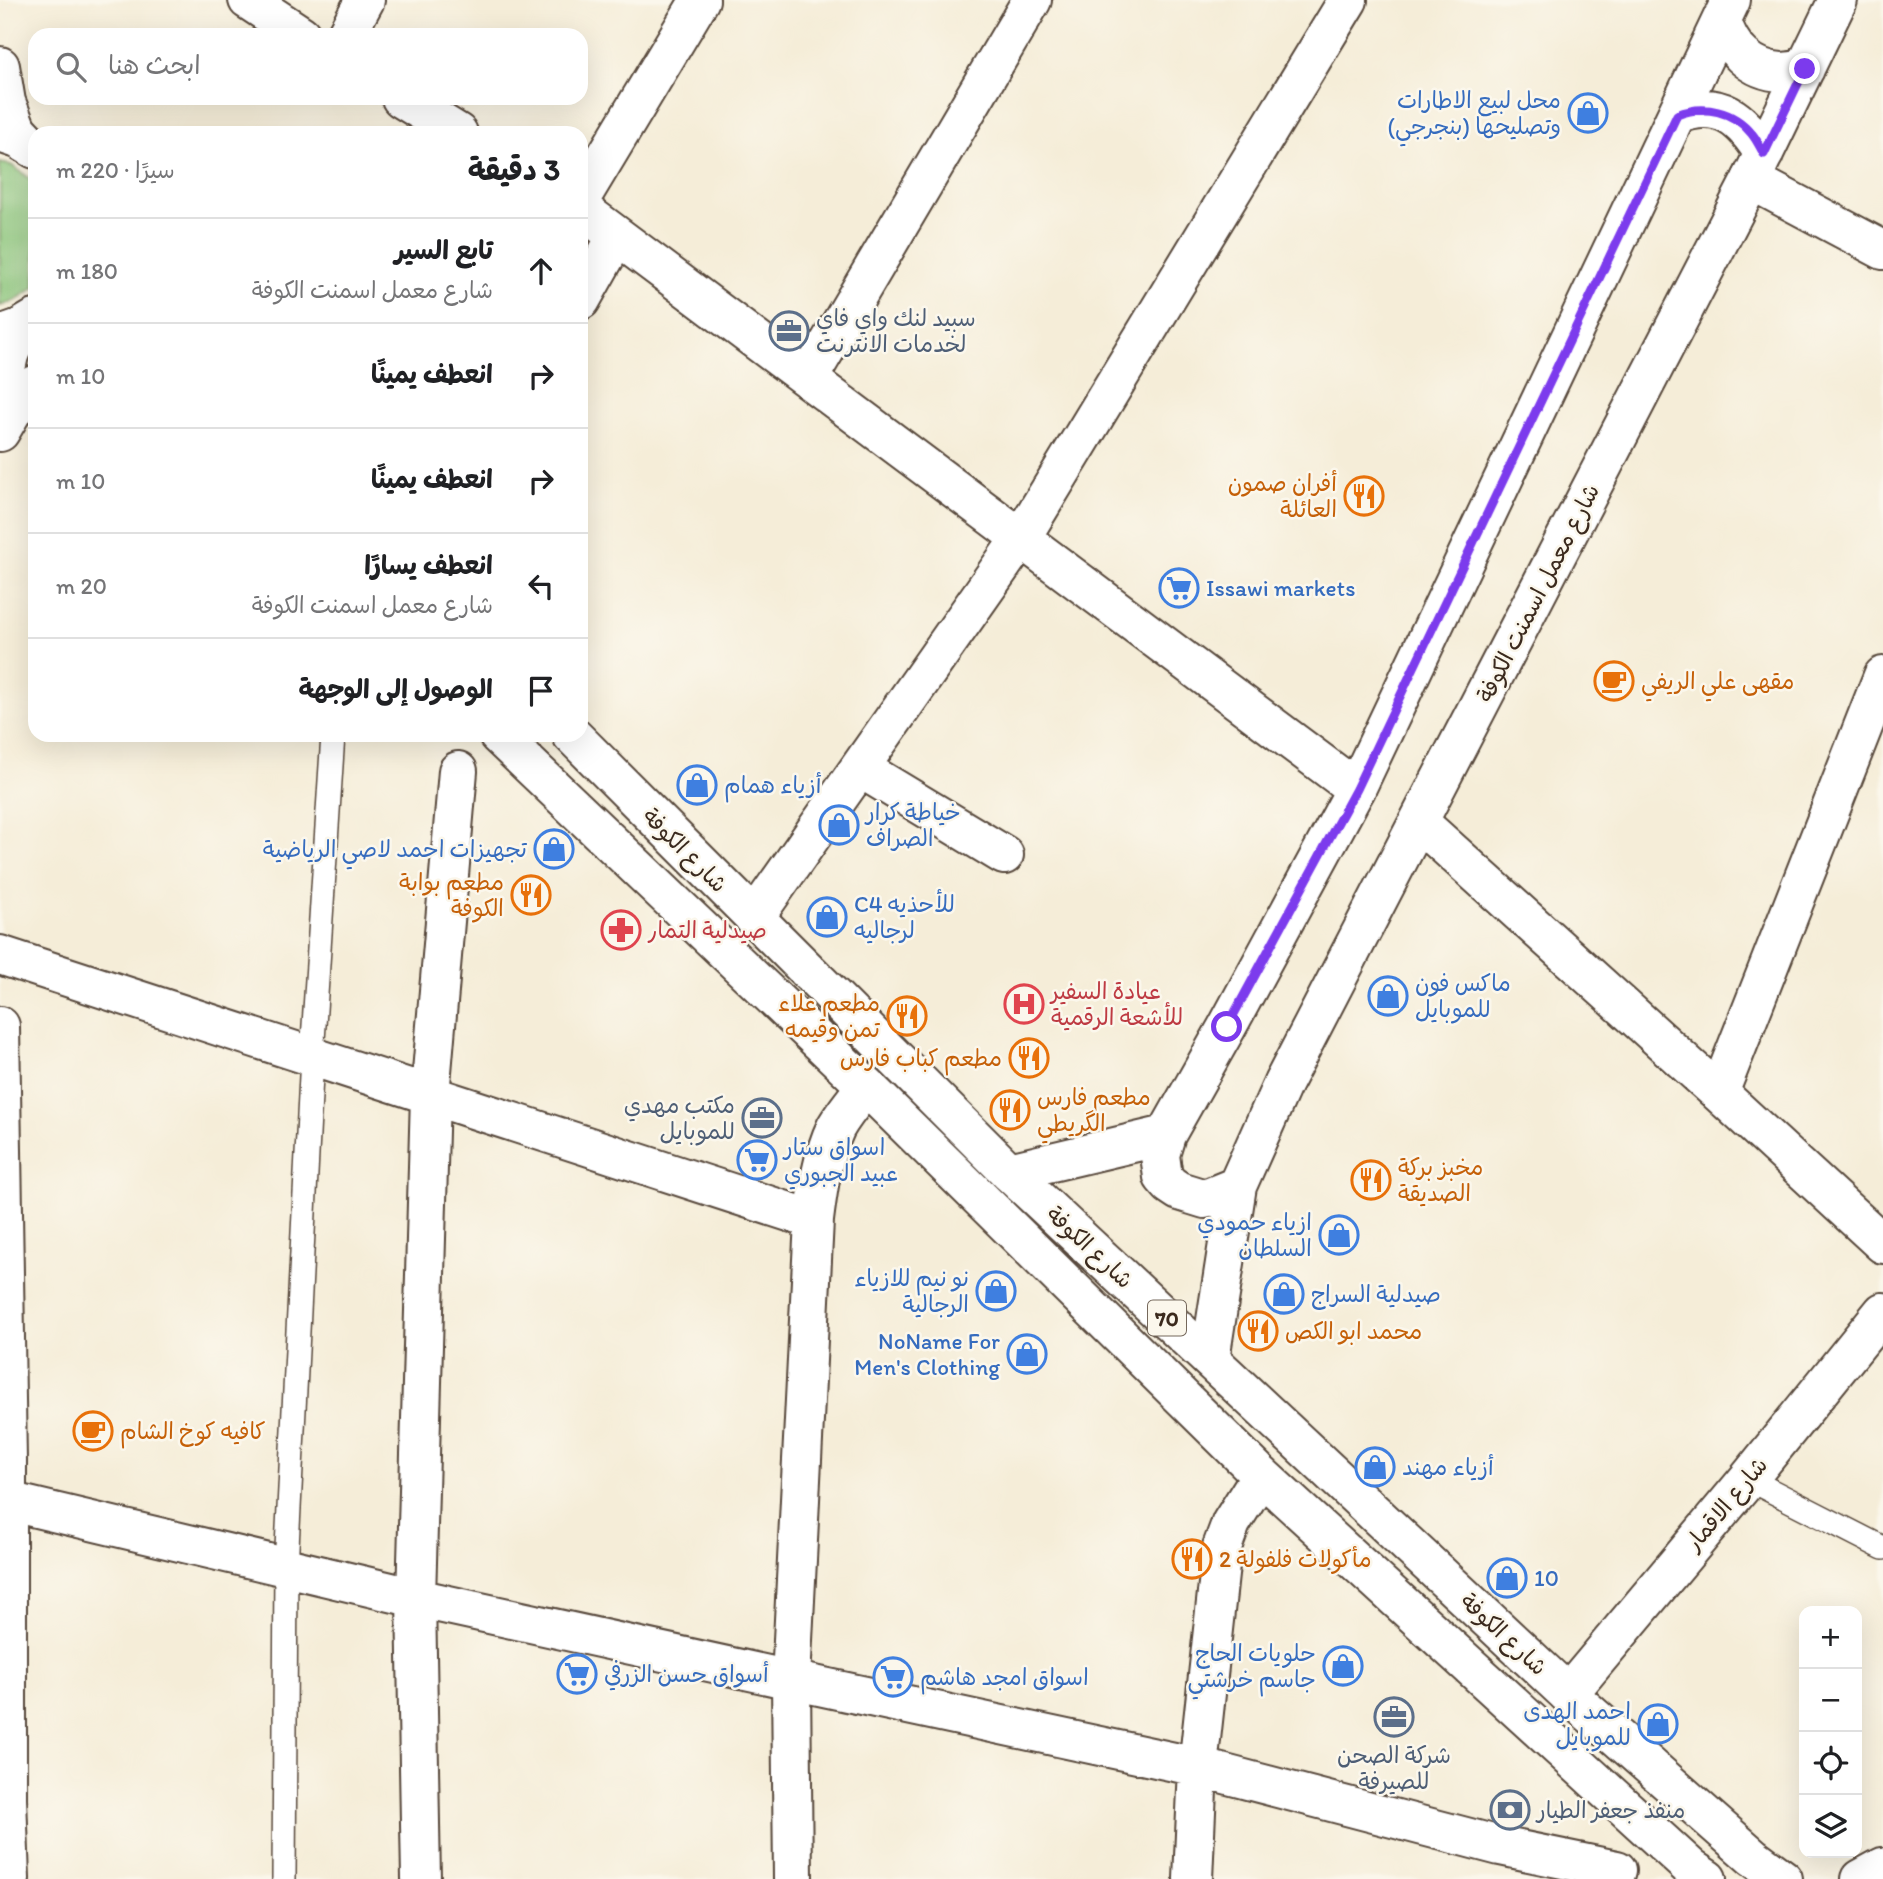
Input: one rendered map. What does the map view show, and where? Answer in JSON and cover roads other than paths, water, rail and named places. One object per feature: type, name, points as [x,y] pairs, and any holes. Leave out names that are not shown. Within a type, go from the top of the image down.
[{"type":"main road","points":[[247,0],[290,28]]},
{"type":"main road","points":[[350,28],[365,0]]},
{"type":"main road","points":[[588,186],[700,0]]},
{"type":"main road","points":[[808,379],[1032,0]]},
{"type":"main road","points":[[754,918],[1021,538],[1348,0]]},
{"type":"main road","name":"شارع معمل اسمنت الكوفة","points":[[1210,1359],[1237,1186],[1283,1083],[1757,167],[1838,0]]},
{"type":"main road","points":[[1729,5],[1724,30],[1733,47],[1746,59],[1763,68],[1781,72],[1805,69]]},
{"type":"main road","points":[[1237,1186],[1205,1199],[1170,1185],[1163,1177],[1160,1155],[1166,1135],[1356,789],[1729,5]]},
{"type":"main road","points":[[0,66],[6,102],[23,143]]},
{"type":"main road","points":[[412,105],[447,126]]},
{"type":"main road","points":[[1677,115],[1706,109],[1740,121],[1753,135],[1757,167],[1883,250]]},
{"type":"main road","points":[[588,214],[1356,789]]},
{"type":"main road","points":[[588,288],[617,236]]},
{"type":"main road","points":[[0,395],[18,328]]},
{"type":"main road","points":[[0,432],[13,410],[28,393]]},
{"type":"main road","points":[[1719,1093],[1883,676]]},
{"type":"main road","name":"شارع الكوفة","points":[[505,742],[866,1086],[1261,1475],[1681,1859],[1707,1879]]},
{"type":"main road","name":"شارع الكوفة","points":[[579,742],[1009,1172],[1568,1694],[1753,1857],[1783,1879]]},
{"type":"main road","points":[[860,768],[1004,855]]},
{"type":"main road","points":[[421,1879],[416,1598],[430,1095],[458,771]]},
{"type":"main road","points":[[1419,822],[1883,1244]]},
{"type":"main road","points":[[0,956],[814,1220]]},
{"type":"main road","points":[[0,1026],[10,1879]]},
{"type":"main road","points":[[793,1879],[791,1680],[814,1220],[826,1153],[837,1126],[866,1086]]},
{"type":"main road","points":[[1009,1172],[1166,1135]]},
{"type":"main road","name":"شارع الاقمار","points":[[1568,1694],[1883,1312]]},
{"type":"main road","points":[[1193,1879],[1198,1767],[1222,1548],[1231,1522],[1261,1475]]},
{"type":"main road","points":[[7,1501],[416,1598],[1198,1767],[1500,1846],[1617,1870],[1614,1879]]},
{"type":"main road","points":[[1861,1879],[1883,1867]]},
{"type":"lane","points":[[284,1879],[286,1567],[312,1056],[333,742]]},
{"type":"lane","points":[[1748,1479],[1883,1548]]},
{"type":"place","name":"محل لبيع الاطارات وتصليحها (بنجرجي)","points":[[1588,113]]},
{"type":"place","name":"سبيد لنك واي فاي لخدمات الانترنت","points":[[789,331]]},
{"type":"place","name":"أفران صمون العائلة","points":[[1364,496]]},
{"type":"place","name":"Issawi markets","points":[[1179,588]]},
{"type":"place","name":"مقهى علي الريفي","points":[[1614,681]]},
{"type":"place","name":"أزياء همام","points":[[697,785]]},
{"type":"place","name":"خياطة كرار الصراف","points":[[839,825]]},
{"type":"place","name":"تجهيزات احمد لاصي الرياضية","points":[[554,849]]},
{"type":"place","name":"مطعم بوابة الكوفة","points":[[531,895]]},
{"type":"place","name":"C4 للأحذيه لرجاليه","points":[[827,917]]},
{"type":"place","name":"صيدلية التمار","points":[[621,930]]},
{"type":"place","name":"ماكس فون للموبايل","points":[[1388,996]]},
{"type":"place","name":"عيادة السفير للأشعة الرقمية","points":[[1024,1004]]},
{"type":"place","name":"مطعم علاء تمن وقيمه","points":[[907,1016]]},
{"type":"place","name":"مطعم كباب فارس","points":[[1029,1058]]},
{"type":"place","name":"مطعم فارس الگريطي","points":[[1010,1110]]},
{"type":"place","name":"مكتب مهدي للموبايل","points":[[762,1118]]},
{"type":"place","name":"اسواق ستار عبيد الجبوري","points":[[757,1160]]},
{"type":"place","name":"مخبز بركة الصديقة","points":[[1371,1180]]},
{"type":"place","name":"ازياء حمودي السلطان","points":[[1339,1235]]},
{"type":"place","name":"نو نيم للازياء الرجالية","points":[[996,1291]]},
{"type":"place","name":"صيدلية السراج","points":[[1284,1294]]},
{"type":"place","name":"محمد ابو الكص","points":[[1258,1331]]},
{"type":"place","name":"NoName For Men's Clothing","points":[[1027,1354]]},
{"type":"place","name":"كافيه كوخ الشام","points":[[93,1431]]},
{"type":"place","name":"أزياء مهند","points":[[1375,1467]]},
{"type":"place","name":"مأكولات فلفولة 2","points":[[1192,1559]]},
{"type":"place","name":"10","points":[[1507,1578]]},
{"type":"place","name":"حلويات الحاج جاسم خرشتي","points":[[1343,1666]]},
{"type":"place","name":"أسواق حسن الزرفي","points":[[577,1674]]},
{"type":"place","name":"اسواق امجد هاشم","points":[[893,1677]]},
{"type":"place","name":"شركة الصحن للصيرفة","points":[[1394,1717]]},
{"type":"place","name":"احمد الهدى للموبايل","points":[[1658,1724]]},
{"type":"place","name":"منفذ جعفر الطيار","points":[[1510,1810]]}]
